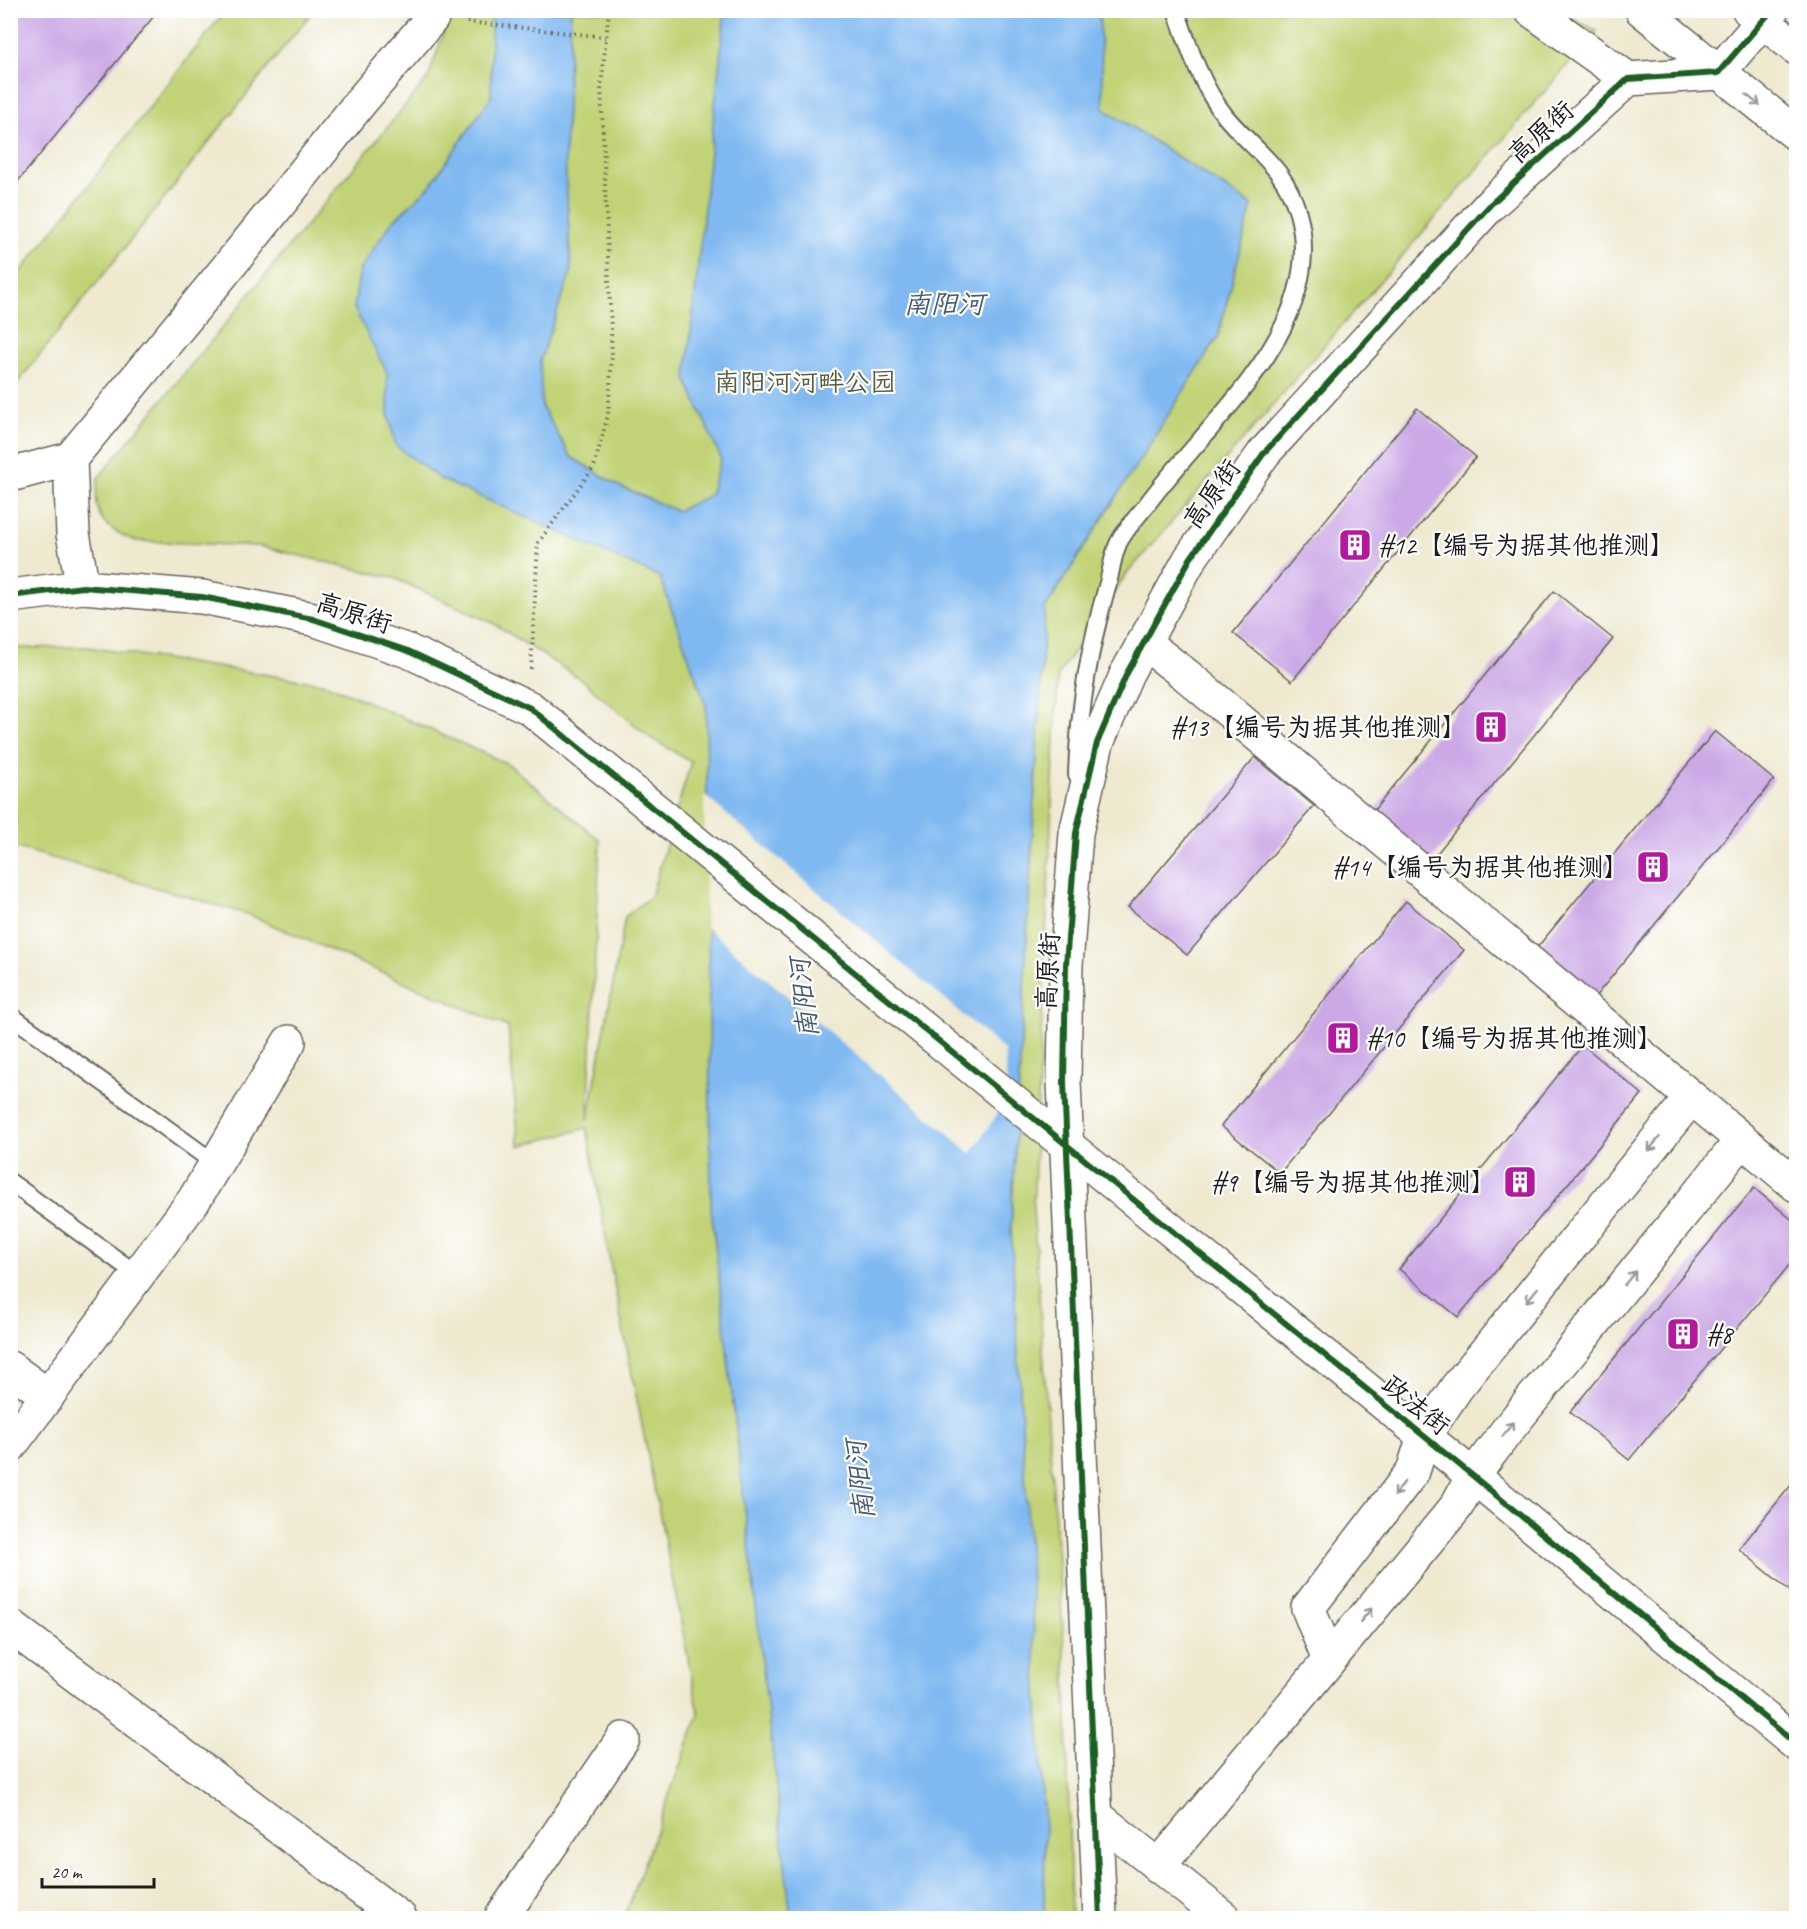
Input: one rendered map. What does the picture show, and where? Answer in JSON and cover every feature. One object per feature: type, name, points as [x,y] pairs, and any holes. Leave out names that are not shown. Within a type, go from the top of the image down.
[{"type":"street","points":[[1531,10],[1628,79],[1718,73]]},
{"type":"street","points":[[1642,10],[1797,134]]},
{"type":"street","points":[[10,475],[70,459],[433,14]]},
{"type":"street","points":[[1718,73],[1761,14],[1797,48]]},
{"type":"street","name":"高原街","points":[[1100,1918],[1065,1144],[1066,965],[1076,833],[1097,743],[1127,673],[1190,559],[1264,453],[1491,204],[1628,79]]},
{"type":"street","points":[[70,459],[73,534],[83,587]]},
{"type":"street","name":"高原街","points":[[10,596],[83,587],[202,597],[313,619],[408,651],[530,708],[1008,1098]]},
{"type":"street","points":[[1143,642],[1186,675],[1797,1185]]},
{"type":"street","points":[[10,1446],[194,1200],[290,1042]]},
{"type":"street","name":"政法街","points":[[1008,1098],[1473,1476],[1797,1744]]},
{"type":"street","points":[[1329,1660],[1308,1608],[1413,1471],[1424,1436],[1457,1387],[1691,1098]]},
{"type":"street","points":[[1158,1867],[1456,1507],[1473,1476],[1509,1428],[1742,1140]]},
{"type":"street","points":[[10,1368],[48,1396]]},
{"type":"street","points":[[10,1626],[400,1918]]},
{"type":"street","points":[[501,1918],[624,1739]]},
{"type":"street","points":[[1095,1815],[1224,1918]]},
{"type":"lane","points":[[1076,833],[1079,716],[1092,641],[1118,543],[1159,487],[1264,363],[1285,322],[1298,289],[1302,249],[1298,215],[1286,181],[1256,146],[1225,116],[1190,48],[1176,10]]},
{"type":"lane","points":[[10,1015],[216,1164]]},
{"type":"lane","points":[[10,1182],[138,1275]]},
{"type":"path","points":[[530,708],[538,543],[594,467],[608,415],[612,354],[601,86],[609,10]]},
{"type":"path","points":[[433,14],[606,37]]},
{"type":"green space","points":[[226,10],[304,11],[309,16],[11,391],[11,284]]},
{"type":"green space","name":"南阳河河畔公园","points":[[1555,10],[1597,31],[1125,576],[1058,675],[1033,1209],[1066,1674],[1071,1918],[624,1918],[699,1714],[611,1268],[587,1128],[519,1146],[508,1027],[247,914],[11,846],[10,648],[87,647],[327,684],[508,764],[600,840],[588,1121],[625,917],[651,896],[691,762],[649,737],[582,680],[493,623],[394,578],[258,546],[136,541],[114,531],[107,525],[98,510],[96,501],[98,478],[428,78],[451,11]]},
{"type":"water","name":"南阳河","points":[[491,11],[571,11],[565,155],[571,272],[540,361],[542,407],[571,457],[619,486],[677,511],[710,495],[721,459],[686,379],[725,11],[1099,11],[1104,109],[1252,205],[1218,337],[1045,609],[1011,1228],[1045,1830],[1044,1918],[791,1918],[711,1208],[706,706],[660,577],[440,479],[396,446],[388,414],[387,373],[354,308],[360,269],[391,223],[429,187],[491,97]]},
{"type":"pier","points":[[704,795],[1004,1050],[1008,1098],[971,1153],[706,927]]},
{"type":"building","points":[[10,10],[159,10],[10,191]]},
{"type":"building","name":"#12【编号为据其他推测】","points":[[1417,408],[1476,457],[1292,681],[1233,633]]},
{"type":"building","name":"#13【编号为据其他推测】","points":[[1554,591],[1613,639],[1429,863],[1370,815]]},
{"type":"building","name":"#14【编号为据其他推测】","points":[[1715,731],[1774,780],[1590,1003],[1531,955]]},
{"type":"building","points":[[1255,757],[1314,806],[1187,955],[1128,907]]},
{"type":"building","name":"#10【编号为据其他推测】","points":[[1406,901],[1464,950],[1280,1173],[1221,1126]]},
{"type":"building","name":"#9【编号为据其他推测】","points":[[1583,1045],[1642,1094],[1458,1317],[1399,1269]]},
{"type":"building","name":"#8","points":[[1754,1188],[1796,1223],[1796,1257],[1629,1460],[1570,1412]]},
{"type":"building","points":[[1796,1479],[1796,1596],[1739,1549]]},
{"type":"cycle path","points":[[1100,1918],[1064,1082],[1066,965],[1076,833],[1097,743],[1127,673],[1190,559],[1264,453],[1491,204],[1628,79],[1718,73],[1772,10]]},
{"type":"cycle path","points":[[10,596],[83,587],[202,597],[313,619],[408,651],[530,708],[1473,1476],[1796,1744]]},
{"type":"place","name":"#12【编号为据其他推测】","points":[[1355,545]]},
{"type":"place","name":"#13【编号为据其他推测】","points":[[1491,727]]},
{"type":"place","name":"#14【编号为据其他推测】","points":[[1653,867]]},
{"type":"place","name":"#10【编号为据其他推测】","points":[[1343,1038]]},
{"type":"place","name":"#9【编号为据其他推测】","points":[[1520,1182]]},
{"type":"place","name":"#8","points":[[1683,1334]]}]
